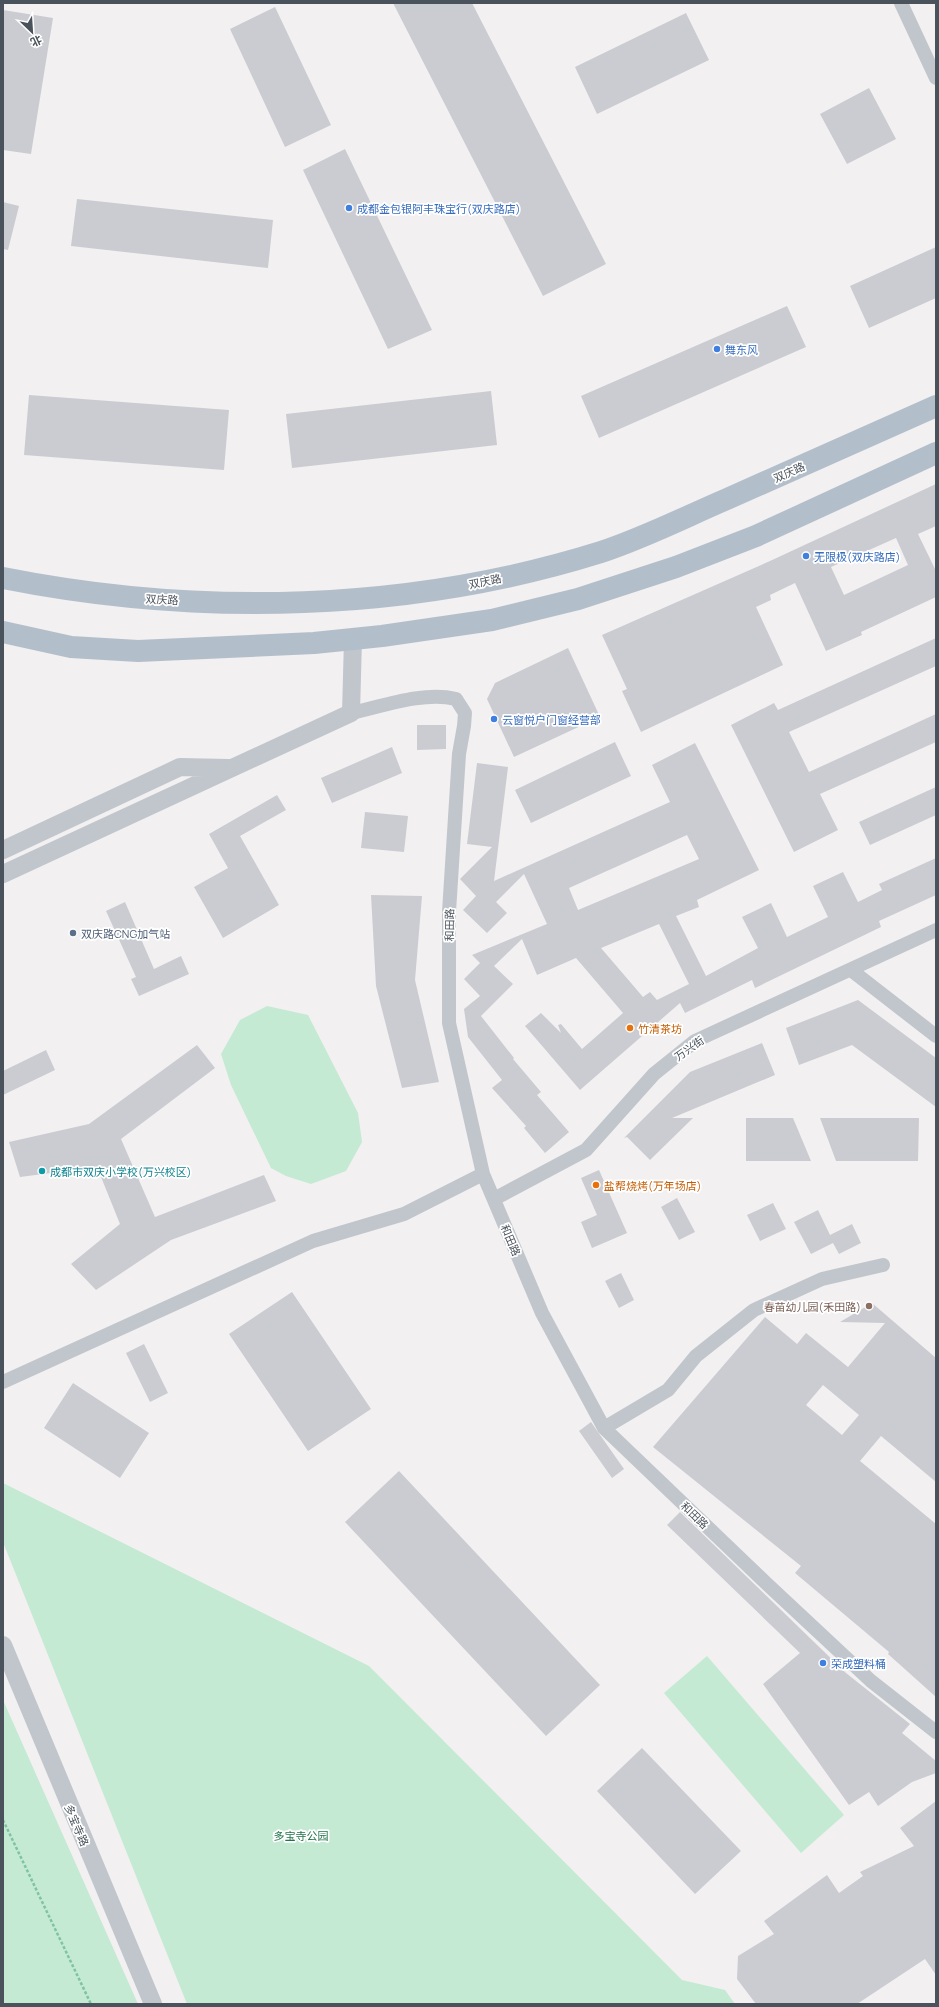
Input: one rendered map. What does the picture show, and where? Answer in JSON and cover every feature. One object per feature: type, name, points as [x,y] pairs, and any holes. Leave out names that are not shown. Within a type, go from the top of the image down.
[{"type":"main road","name":"双庆路","points":[[3,578],[117,597],[237,603],[334,600],[441,590],[545,568],[603,551],[664,527],[936,406]]},
{"type":"main road","points":[[3,632],[71,647],[138,650],[314,643],[492,620],[586,596],[676,567],[756,536],[936,452]]},
{"type":"street","points":[[901,3],[936,78]]},
{"type":"street","points":[[3,874],[351,713],[353,639]]},
{"type":"street","name":"和田路","points":[[351,713],[426,697],[443,696],[456,699],[465,712],[459,754],[449,912],[449,1023],[483,1174],[542,1313],[604,1428],[767,1584],[866,1675],[936,1732]]},
{"type":"street","points":[[3,850],[180,767],[234,768]]},
{"type":"street","name":"万兴街","points":[[494,1199],[586,1150],[654,1074],[695,1041],[936,930]]},
{"type":"street","points":[[851,970],[936,1036]]},
{"type":"street","points":[[3,1382],[313,1241],[404,1214],[483,1174]]},
{"type":"street","points":[[604,1428],[668,1390],[696,1356],[754,1310],[822,1279],[883,1265]]},
{"type":"street","name":"多宝寺路","points":[[3,1645],[153,2004]]},
{"type":"path","points":[[3,1820],[91,2004]]},
{"type":"green space","points":[[267,1006],[308,1015],[358,1113],[362,1142],[346,1171],[311,1184],[286,1176],[271,1168],[231,1085],[221,1054],[240,1020]]},
{"type":"green space","name":"多宝寺公园","points":[[3,1483],[369,1666],[682,1980],[725,1990],[735,2004],[187,2004],[3,1542]]},
{"type":"green space","points":[[707,1656],[844,1815],[801,1853],[664,1693]]},
{"type":"green space","points":[[3,1700],[138,2004],[3,2004]]},
{"type":"building","points":[[393,3],[472,3],[606,264],[543,296]]},
{"type":"building","points":[[275,7],[331,125],[285,147],[230,29]]},
{"type":"building","points":[[3,10],[53,18],[31,154],[3,150]]},
{"type":"building","points":[[686,13],[709,60],[597,114],[575,67]]},
{"type":"building","points":[[869,88],[896,139],[847,164],[820,114]]},
{"type":"building","points":[[345,149],[432,330],[388,349],[303,170]]},
{"type":"building","points":[[77,199],[273,220],[268,268],[71,246]]},
{"type":"building","points":[[3,202],[19,206],[8,250],[3,249]]},
{"type":"building","points":[[936,247],[936,298],[869,328],[850,286]]},
{"type":"building","points":[[787,306],[806,347],[599,438],[581,396]]},
{"type":"building","points":[[491,391],[497,445],[292,468],[286,414]]},
{"type":"building","points":[[29,395],[229,410],[224,470],[24,455]]},
{"type":"building","points":[[936,484],[936,526],[918,534],[936,571],[936,597],[861,632],[862,635],[826,651],[795,583],[770,595],[771,600],[756,607],[783,665],[641,732],[622,691],[627,689],[602,635],[770,561]],"holes":[[[896,538],[908,565],[844,595],[831,567]]]},
{"type":"building","points":[[936,638],[936,666],[789,732],[809,772],[936,714],[936,742],[820,794],[838,830],[794,852],[731,725],[774,703],[778,710]]},
{"type":"building","points":[[568,648],[600,717],[514,757],[487,699],[495,683]]},
{"type":"building","points":[[417,725],[446,725],[446,749],[417,750]]},
{"type":"building","points":[[615,742],[631,776],[531,823],[515,790]]},
{"type":"building","points":[[695,743],[759,870],[697,900],[699,907],[676,916],[706,976],[758,948],[742,917],[771,903],[787,937],[828,917],[813,886],[843,872],[858,902],[882,890],[879,884],[936,858],[936,895],[879,921],[881,927],[755,988],[752,980],[685,1013],[680,1003],[580,1090],[525,1026],[541,1013],[561,1033],[558,1025],[561,1024],[582,1049],[623,1013],[576,958],[537,975],[522,939],[494,966],[513,984],[481,1016],[514,1058],[513,1059],[541,1092],[537,1095],[569,1132],[545,1153],[524,1128],[526,1126],[492,1088],[502,1080],[468,1037],[464,1009],[480,996],[464,979],[480,963],[472,955],[547,924],[524,874],[496,902],[507,913],[487,933],[463,910],[476,896],[460,879],[492,847],[467,844],[477,763],[508,767],[494,881],[670,802],[652,765]],"holes":[[[687,835],[699,859],[578,910],[569,888]],[[659,924],[689,984],[657,1000],[650,992],[643,997],[601,948]]]},
{"type":"building","points":[[392,747],[402,773],[332,803],[321,778]]},
{"type":"building","points":[[936,787],[936,815],[870,845],[859,822]]},
{"type":"building","points":[[277,795],[286,810],[240,836],[279,905],[223,938],[194,887],[228,868],[209,834]]},
{"type":"building","points":[[365,812],[408,816],[404,852],[361,848]]},
{"type":"building","points":[[371,895],[422,896],[415,980],[439,1082],[402,1088],[376,986]]},
{"type":"building","points":[[125,902],[154,969],[181,956],[189,974],[139,996],[131,979],[136,977],[106,911]]},
{"type":"building","points":[[858,1000],[936,1058],[936,1107],[852,1045],[799,1065],[786,1028]]},
{"type":"building","points":[[762,1043],[775,1075],[672,1118],[693,1118],[650,1160],[627,1137],[624,1138],[690,1072]]},
{"type":"building","name":"成都市双庆小学校(万兴校区)","points":[[197,1045],[215,1068],[121,1139],[155,1217],[264,1175],[276,1201],[171,1240],[96,1290],[71,1264],[120,1224],[97,1167],[20,1177],[9,1142],[89,1124]]},
{"type":"building","points":[[46,1050],[55,1070],[3,1095],[3,1071]]},
{"type":"building","points":[[746,1118],[793,1118],[811,1161],[746,1161]]},
{"type":"building","points":[[820,1118],[919,1118],[918,1161],[836,1161]]},
{"type":"building","points":[[599,1170],[627,1233],[592,1248],[581,1222],[597,1215],[581,1178]]},
{"type":"building","points":[[677,1198],[695,1232],[679,1240],[661,1207]]},
{"type":"building","points":[[773,1203],[786,1229],[760,1241],[747,1215]]},
{"type":"building","points":[[818,1210],[830,1235],[852,1224],[861,1243],[839,1254],[833,1243],[811,1254],[794,1222]]},
{"type":"building","points":[[621,1273],[634,1300],[619,1308],[605,1281]]},
{"type":"building","points":[[292,1292],[371,1409],[308,1451],[229,1334]]},
{"type":"building","points":[[872,1303],[936,1358],[936,1482],[881,1436],[860,1461],[936,1524],[936,1697],[888,1654],[889,1652],[795,1573],[801,1566],[653,1447],[765,1317],[797,1344],[806,1333],[848,1367],[885,1323],[840,1322]],"holes":[[[823,1385],[859,1415],[842,1435],[806,1405]]]},
{"type":"building","points":[[144,1344],[168,1393],[150,1402],[126,1353]]},
{"type":"building","points":[[73,1383],[149,1433],[120,1478],[44,1428]]},
{"type":"building","points":[[591,1422],[624,1469],[612,1478],[579,1431]]},
{"type":"building","points":[[399,1471],[600,1685],[546,1736],[345,1522]]},
{"type":"building","points":[[680,1512],[846,1673],[910,1724],[902,1733],[936,1761],[936,1773],[912,1782],[878,1806],[869,1792],[849,1805],[763,1684],[800,1653],[667,1525]]},
{"type":"building","points":[[642,1748],[741,1851],[695,1894],[597,1791]]},
{"type":"building","points":[[936,1801],[936,1975],[925,1959],[857,2004],[756,2004],[737,1979],[738,1956],[774,1934],[764,1921],[827,1875],[839,1893],[863,1876],[860,1872],[914,1846],[900,1828]]},
{"type":"place","name":"成都金包银阿丰珠宝行(双庆路店)","points":[[349,208]]},
{"type":"place","name":"舞东风","points":[[717,349]]},
{"type":"place","name":"无限极(双庆路店)","points":[[806,556]]},
{"type":"place","name":"云窗悦户门窗经营部","points":[[494,719]]},
{"type":"place","name":"双庆路CNG加气站","points":[[73,933]]},
{"type":"place","name":"竹清茶坊","points":[[630,1028]]},
{"type":"place","name":"成都市双庆小学校(万兴校区)","points":[[42,1171]]},
{"type":"place","name":"盐帮烧烤(万年场店)","points":[[596,1185]]},
{"type":"place","name":"春苗幼儿园(禾田路)","points":[[869,1306]]},
{"type":"place","name":"荣成塑料桶","points":[[823,1663]]}]
